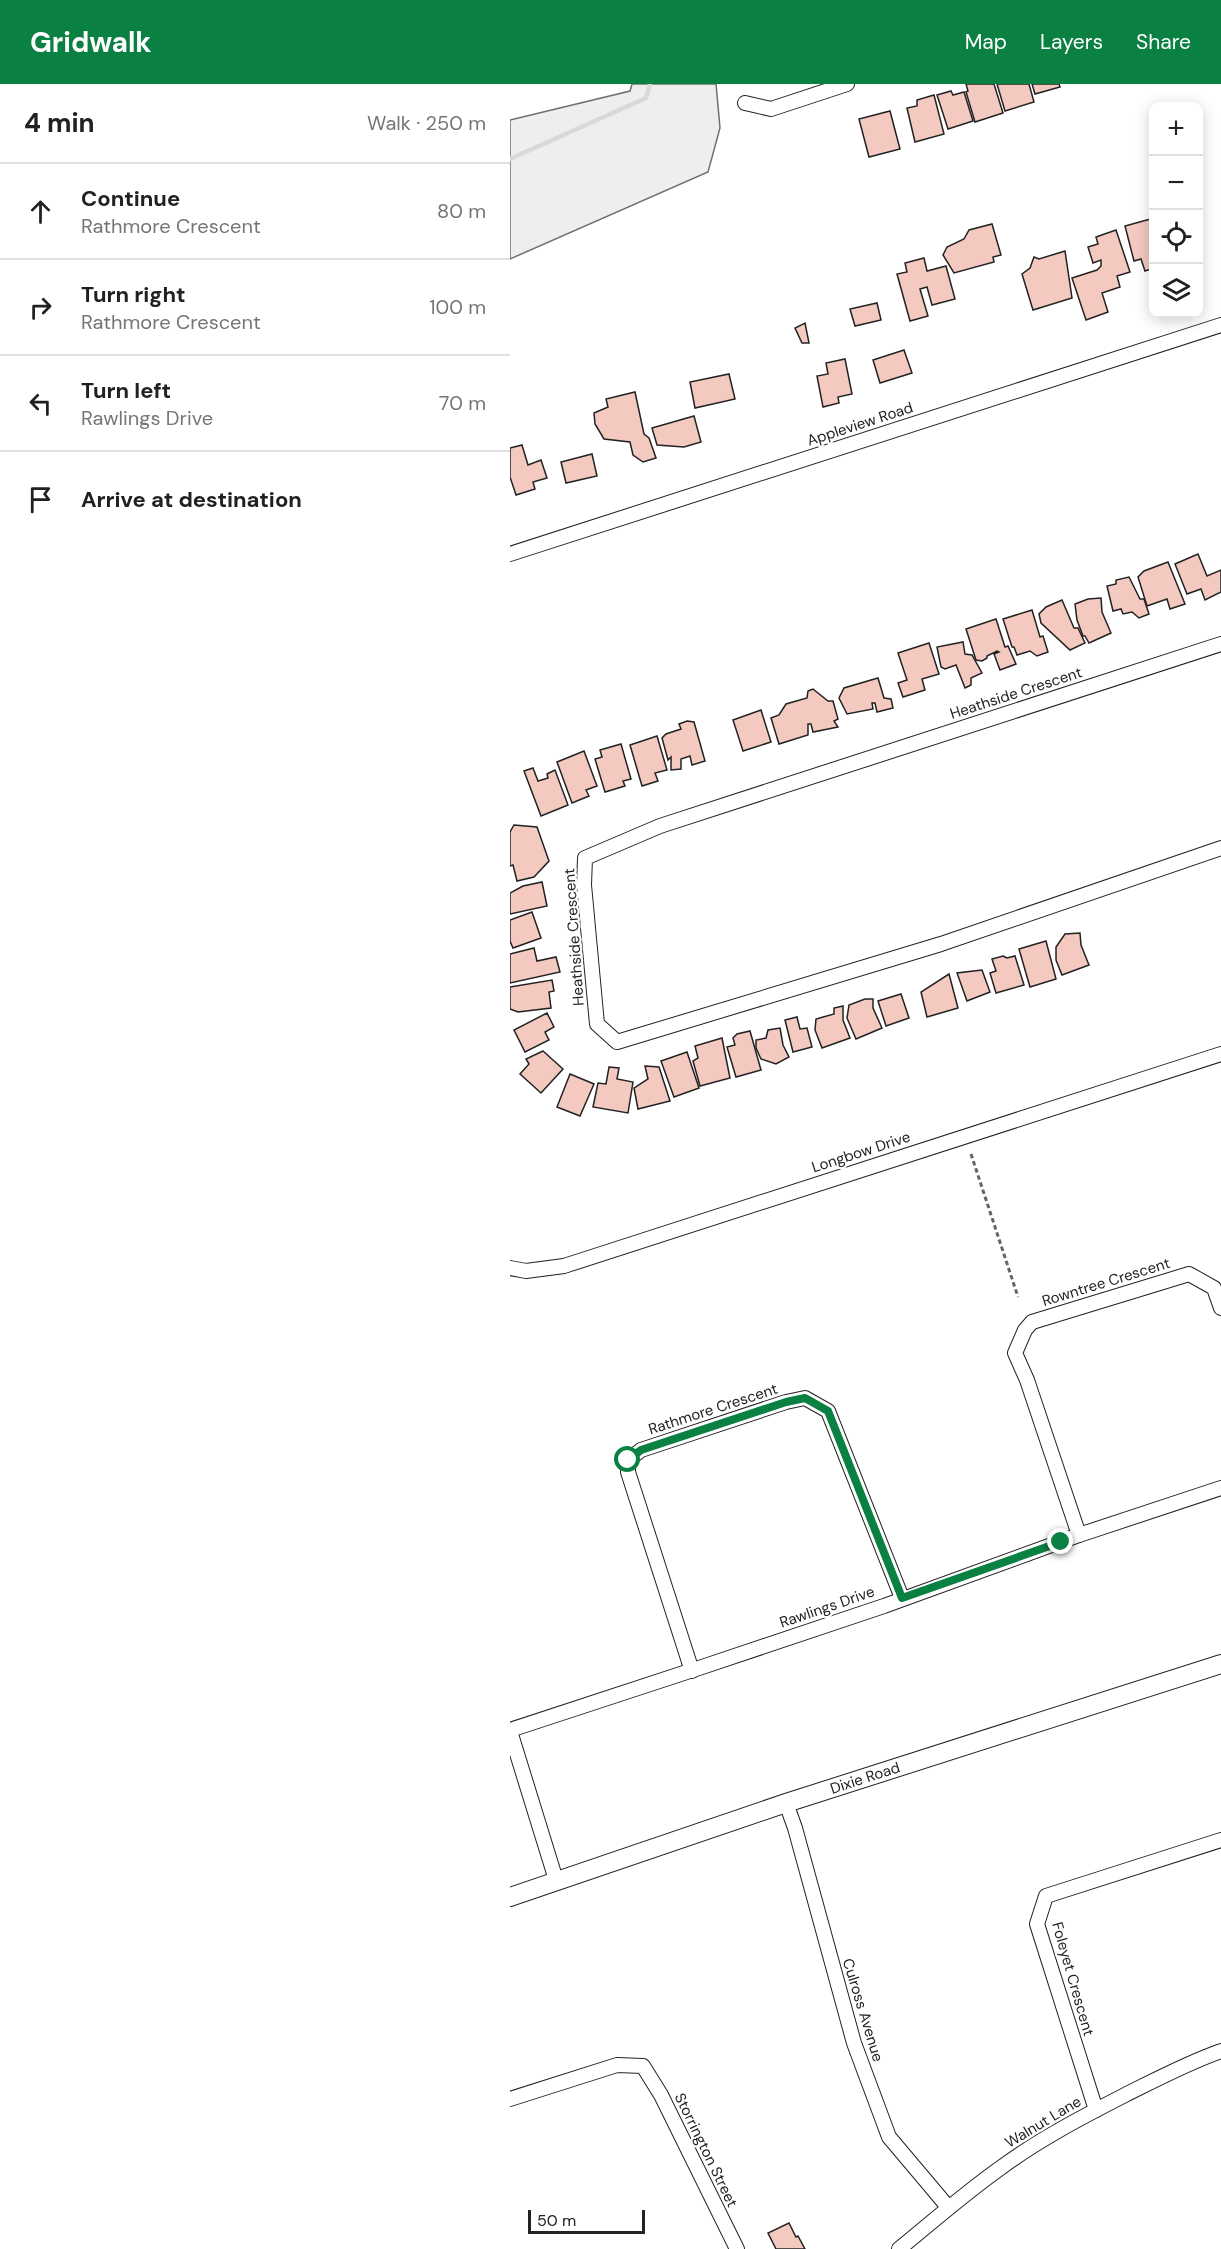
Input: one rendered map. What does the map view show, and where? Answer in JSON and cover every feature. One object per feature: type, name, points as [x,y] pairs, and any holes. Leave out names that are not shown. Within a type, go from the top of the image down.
[{"type":"street","points":[[745,103],[771,109],[847,84]]},
{"type":"street","name":"Appleview Road","points":[[510,554],[1221,324]]},
{"type":"street","name":"Heathside Crescent","points":[[1221,644],[660,826],[585,858],[584,885],[597,1024],[617,1042],[941,944],[1221,848]]},
{"type":"street","name":"Longbow Drive","points":[[510,1268],[526,1271],[564,1266],[1221,1054]]},
{"type":"street","name":"Rowntree Crescent","points":[[1078,1535],[1027,1380],[1015,1353],[1025,1330],[1032,1322],[1189,1274],[1214,1288],[1221,1308]]},
{"type":"street","name":"Rathmore Crescent","points":[[692,1671],[628,1473],[628,1460],[641,1450],[786,1402],[805,1398],[813,1402],[828,1411],[902,1598]]},
{"type":"street","name":"Rawlings Drive","points":[[510,1731],[692,1671],[1078,1535],[1221,1488]]},
{"type":"street","name":"Dixie Road","points":[[510,1897],[786,1803],[1221,1664]]},
{"type":"street","points":[[510,1731],[556,1880]]},
{"type":"street","name":"Culross Avenue","points":[[786,1803],[795,1828],[854,2043],[889,2137],[948,2207]]},
{"type":"street","name":"Foleyet Crescent","points":[[1096,2110],[1037,1924],[1046,1896],[1221,1840]]},
{"type":"street","name":"Walnut Lane","points":[[899,2249],[1000,2167],[1096,2110],[1190,2062],[1221,2051]]},
{"type":"street","name":"Storrington Street","points":[[510,2098],[617,2065],[643,2066],[661,2095],[737,2249]]},
{"type":"path","points":[[971,1154],[1018,1297]]},
{"type":"shaded area","points":[[632,84],[716,84],[720,128],[708,172],[510,259],[510,120],[630,91]]},
{"type":"building","points":[[966,84],[994,84],[1003,113],[975,122],[966,92],[968,91]]},
{"type":"building","points":[[997,84],[1029,84],[1034,102],[1005,111]]},
{"type":"building","points":[[1032,84],[1059,84],[1060,87],[1035,94]]},
{"type":"building","points":[[951,91],[953,95],[964,92],[973,121],[948,129],[937,95]]},
{"type":"building","points":[[934,95],[944,134],[915,142],[907,108],[917,106],[917,100]]},
{"type":"building","points":[[890,111],[900,149],[869,157],[859,119]]},
{"type":"building","points":[[1149,219],[1149,270],[1145,271],[1141,259],[1134,261],[1125,226]]},
{"type":"building","points":[[992,224],[1001,255],[993,257],[994,262],[954,273],[943,255],[947,247],[964,239],[969,230]]},
{"type":"building","points":[[1116,230],[1130,272],[1117,276],[1120,287],[1102,293],[1108,312],[1086,320],[1072,278],[1097,270],[1101,266],[1101,260],[1093,263],[1088,247],[1098,244],[1096,237]]},
{"type":"building","points":[[1065,251],[1072,298],[1033,310],[1022,274],[1030,268],[1034,257],[1039,259]]},
{"type":"building","points":[[924,258],[927,271],[946,266],[955,299],[932,305],[927,287],[920,289],[928,316],[910,321],[897,274],[907,272],[905,263]]},
{"type":"building","points":[[877,303],[881,320],[855,326],[850,309]]},
{"type":"building","points":[[805,323],[809,343],[802,343],[795,328]]},
{"type":"building","points":[[904,350],[912,373],[880,383],[873,360]]},
{"type":"building","points":[[845,359],[852,394],[838,397],[839,403],[823,407],[817,376],[828,374],[826,363]]},
{"type":"building","points":[[729,374],[735,399],[695,408],[690,382]]},
{"type":"building","points":[[635,392],[644,434],[649,438],[656,458],[643,462],[633,455],[630,442],[604,439],[595,424],[594,413],[608,407],[606,399]]},
{"type":"building","points":[[694,416],[701,442],[684,447],[657,445],[652,428]]},
{"type":"building","points":[[522,445],[528,465],[541,460],[547,478],[533,482],[535,489],[516,495],[510,477],[510,448]]},
{"type":"building","points":[[592,454],[597,476],[566,483],[561,462]]},
{"type":"building","points":[[1198,554],[1207,576],[1221,570],[1221,592],[1205,600],[1201,589],[1187,594],[1175,564]]},
{"type":"building","points":[[1168,562],[1185,604],[1170,609],[1167,599],[1147,606],[1138,577],[1144,571]]},
{"type":"building","points":[[1129,577],[1140,599],[1144,599],[1149,614],[1139,618],[1132,612],[1123,614],[1121,609],[1113,611],[1107,586],[1116,584],[1116,580]]},
{"type":"building","points":[[1101,598],[1102,612],[1111,633],[1089,643],[1083,636],[1077,620],[1075,604],[1088,599]]},
{"type":"building","points":[[1062,600],[1074,628],[1078,628],[1085,643],[1070,650],[1041,623],[1039,614],[1046,607]]},
{"type":"building","points":[[1032,610],[1040,637],[1043,636],[1048,652],[1037,656],[1030,651],[1017,655],[1003,619]]},
{"type":"building","points":[[996,619],[1005,647],[1008,646],[1016,664],[1000,670],[994,654],[999,652],[997,651],[982,661],[976,660],[966,629]]},
{"type":"building","points":[[963,642],[965,654],[972,655],[982,673],[971,678],[971,685],[965,688],[956,665],[945,669],[941,667],[937,647]]},
{"type":"building","points":[[929,643],[939,674],[922,679],[925,690],[903,697],[898,683],[907,680],[898,653]]},
{"type":"building","points":[[878,678],[884,698],[891,699],[893,708],[877,712],[875,703],[872,703],[873,709],[847,714],[839,698],[844,688]]},
{"type":"building","points":[[813,689],[828,701],[833,701],[838,719],[834,721],[838,727],[813,732],[811,724],[808,724],[808,735],[779,744],[771,718],[779,715],[786,704],[807,698],[808,691]]},
{"type":"building","points":[[761,710],[771,742],[743,751],[733,720]]},
{"type":"building","points":[[687,721],[694,722],[705,761],[692,765],[690,756],[681,759],[681,769],[671,770],[671,757],[668,760],[662,738],[666,734],[681,729],[679,724]]},
{"type":"building","points":[[657,736],[667,770],[655,773],[658,781],[642,786],[630,745]]},
{"type":"building","points":[[621,744],[631,779],[623,781],[625,786],[605,792],[595,759],[602,757],[600,750]]},
{"type":"building","points":[[584,751],[597,786],[586,790],[589,796],[572,803],[557,762]]},
{"type":"building","points":[[533,768],[538,781],[548,778],[547,774],[555,770],[568,805],[541,816],[524,771]]},
{"type":"building","points":[[514,825],[537,827],[549,861],[534,877],[517,881],[513,865],[510,866],[510,832]]},
{"type":"building","points":[[542,882],[547,906],[510,914],[510,893],[523,886]]},
{"type":"building","points":[[532,912],[541,938],[513,948],[510,941],[510,920]]},
{"type":"building","points":[[1080,933],[1081,945],[1089,965],[1062,975],[1056,960],[1056,947],[1065,934]]},
{"type":"building","points":[[1046,941],[1056,979],[1030,987],[1019,949]]},
{"type":"building","points":[[534,948],[537,961],[556,957],[560,972],[510,983],[510,954]]},
{"type":"building","points":[[1003,956],[1007,958],[1015,956],[1024,985],[996,993],[990,973],[996,971],[992,959]]},
{"type":"building","points":[[982,970],[990,992],[967,1001],[957,973]]},
{"type":"building","points":[[949,974],[958,1008],[927,1017],[921,992]]},
{"type":"building","points":[[552,980],[554,991],[549,992],[551,1008],[518,1012],[510,1009],[510,987]]},
{"type":"building","points":[[901,994],[909,1018],[886,1026],[878,1001]]},
{"type":"building","points":[[865,999],[873,999],[873,1008],[882,1028],[856,1039],[847,1018],[849,1005]]},
{"type":"building","points":[[843,1006],[843,1020],[850,1038],[822,1048],[815,1030],[816,1019],[834,1014],[834,1008]]},
{"type":"building","points":[[547,1013],[554,1027],[545,1032],[549,1040],[525,1052],[514,1030]]},
{"type":"building","points":[[797,1017],[800,1029],[807,1028],[812,1047],[793,1052],[785,1020]]},
{"type":"building","points":[[780,1028],[783,1045],[789,1057],[776,1064],[761,1059],[756,1048],[756,1040],[766,1038],[768,1030]]},
{"type":"building","points":[[750,1031],[761,1070],[736,1077],[727,1047],[735,1045],[733,1038],[737,1034]]},
{"type":"building","points":[[722,1038],[730,1078],[700,1086],[693,1061],[698,1058],[695,1046]]},
{"type":"building","points":[[543,1051],[563,1069],[541,1093],[520,1074],[529,1064],[526,1059]]},
{"type":"building","points":[[687,1052],[699,1088],[674,1097],[661,1061]]},
{"type":"building","points":[[645,1066],[659,1067],[670,1101],[638,1109],[634,1088],[648,1079]]},
{"type":"building","points":[[609,1067],[619,1068],[617,1079],[633,1082],[628,1113],[593,1107],[598,1083],[606,1084]]},
{"type":"building","points":[[570,1074],[594,1084],[580,1116],[557,1107]]},
{"type":"building","points":[[789,2223],[805,2249],[776,2249],[768,2233]]},
{"type":"waterway","points":[[510,159],[646,98],[650,84]]},
{"type":"route","points":[[628,1460],[641,1450],[786,1402],[805,1398],[828,1411],[902,1598],[1061,1542]]}]
